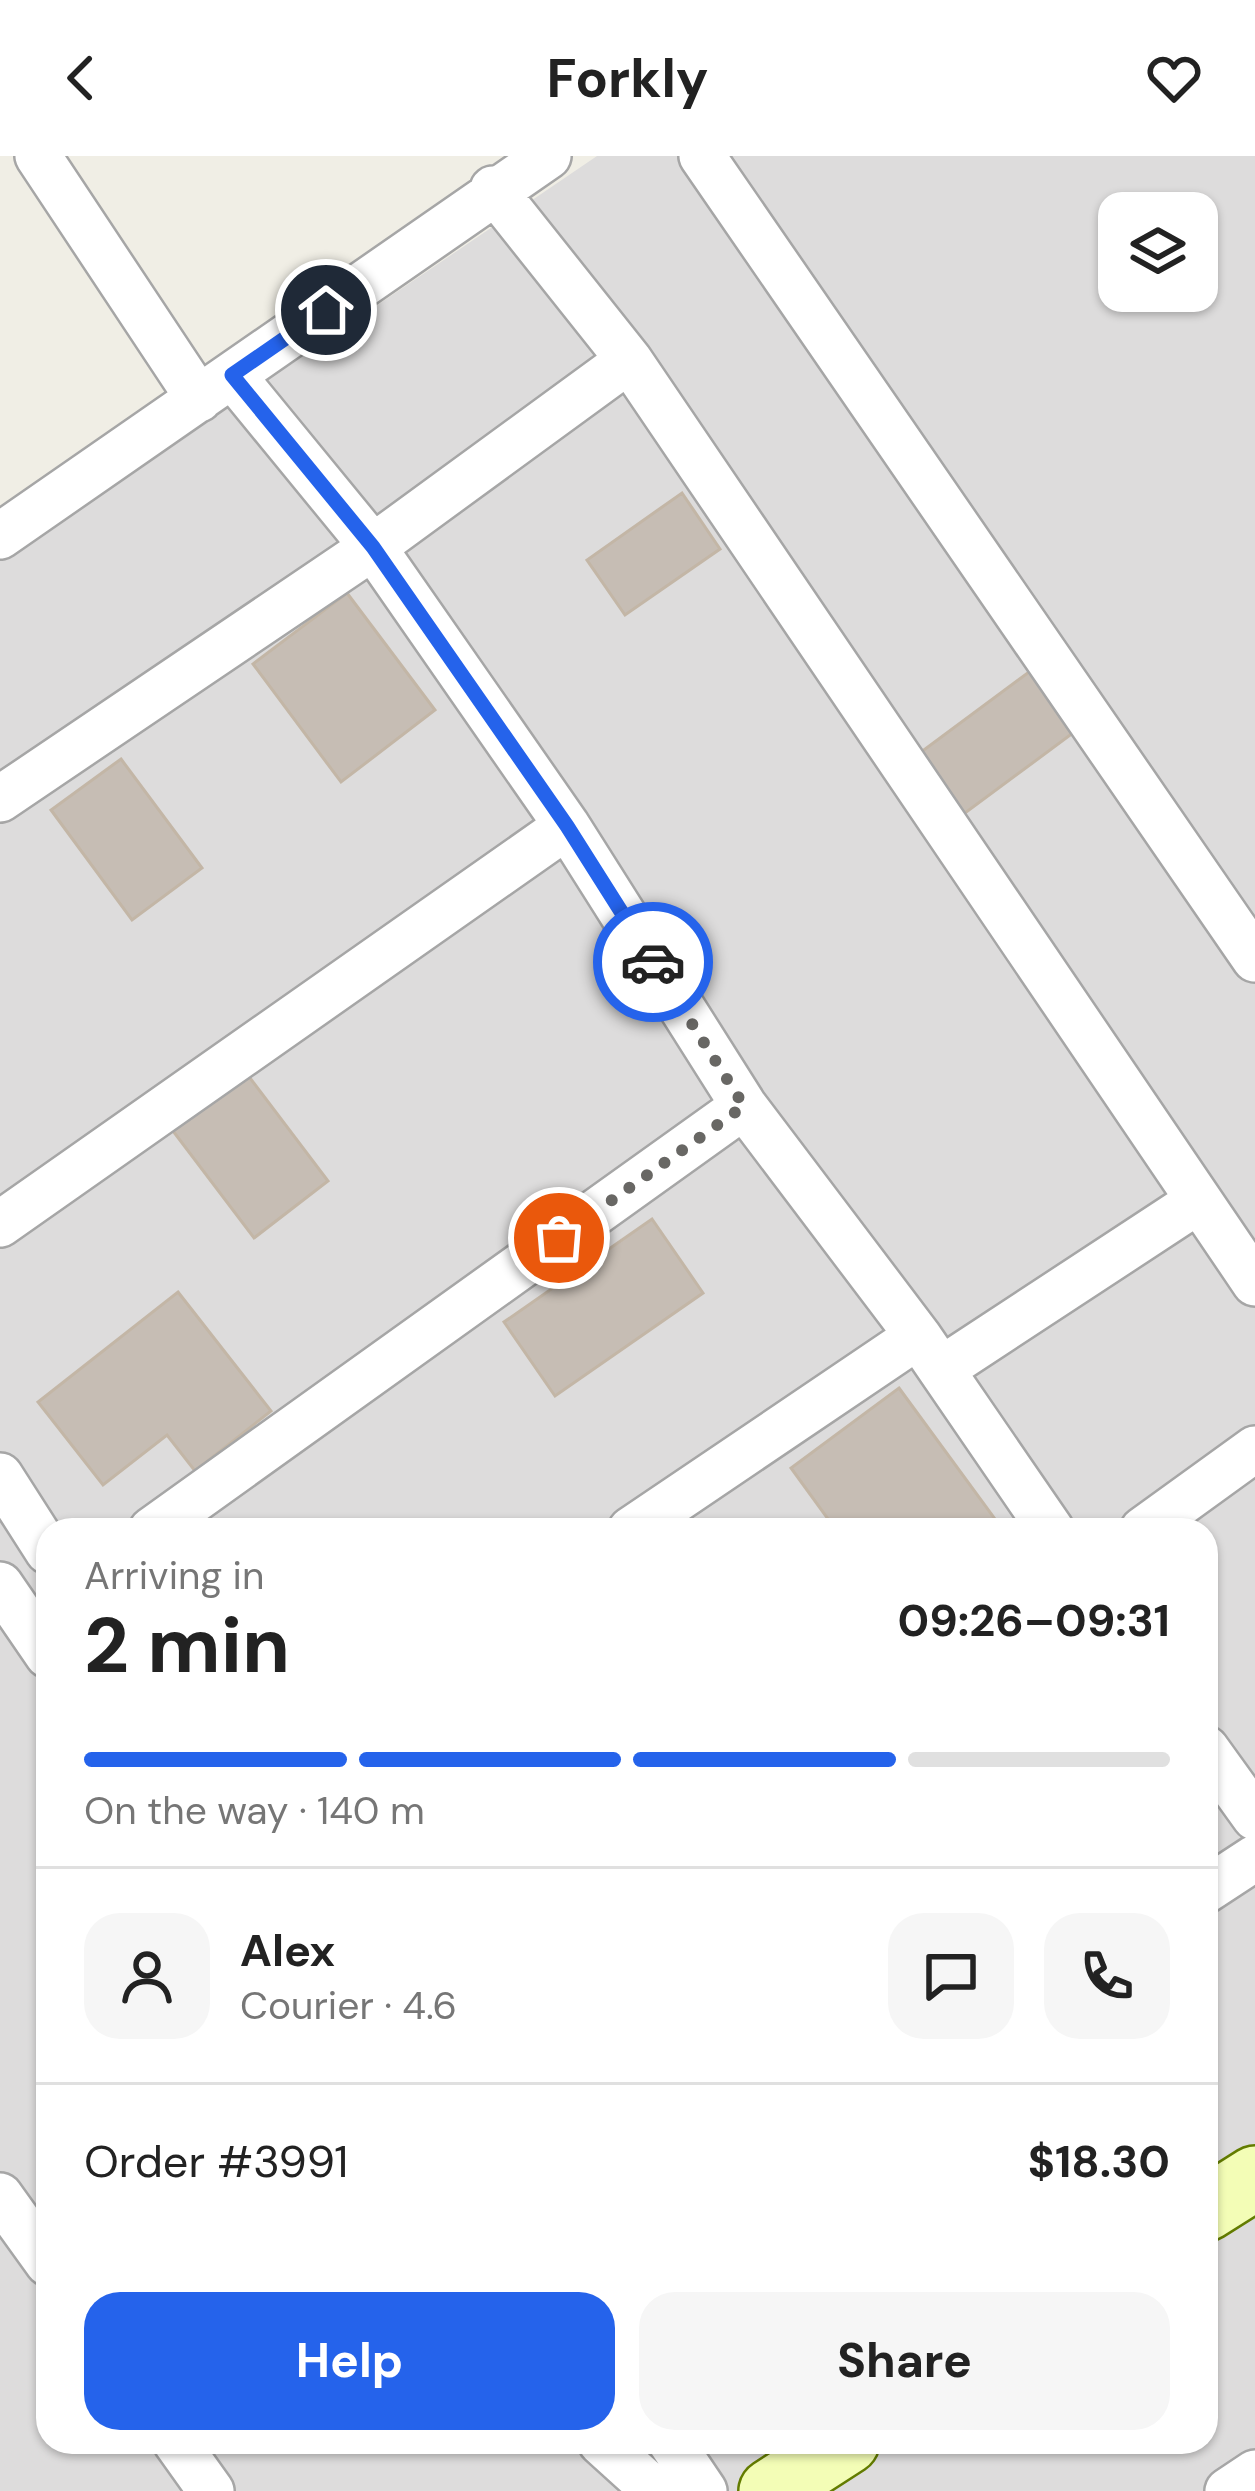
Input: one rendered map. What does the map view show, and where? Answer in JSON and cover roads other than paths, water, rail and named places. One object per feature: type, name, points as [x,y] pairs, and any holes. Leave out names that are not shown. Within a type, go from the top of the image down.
[{"type":"street","points":[[38,156],[216,387],[373,547],[567,826],[744,1106],[930,1353],[1043,1518]]},
{"type":"street","points":[[0,536],[493,189],[548,156]]},
{"type":"street","points":[[702,156],[1255,959]]},
{"type":"street","points":[[493,189],[628,360],[1255,1283]]},
{"type":"street","points":[[0,800],[373,547],[628,360]]},
{"type":"street","points":[[0,1225],[567,826]]},
{"type":"street","points":[[169,1518],[744,1106]]},
{"type":"street","points":[[651,1518],[1198,1201]]},
{"type":"street","points":[[1160,1518],[1255,1449]]},
{"type":"street","points":[[0,1476],[36,1532]]},
{"type":"street","points":[[1218,1766],[1255,1817]]},
{"type":"street","points":[[1218,1882],[1255,1858]]},
{"type":"street","points":[[1218,2202],[1255,2178]]},
{"type":"street","points":[[0,2196],[36,2246]]},
{"type":"street","points":[[185,2454],[212,2491]]},
{"type":"street","points":[[614,2454],[655,2491]]},
{"type":"street","points":[[679,2454],[704,2491]]},
{"type":"street","points":[[771,2491],[828,2454]]},
{"type":"street","points":[[1228,2491],[1255,2473]]}]
